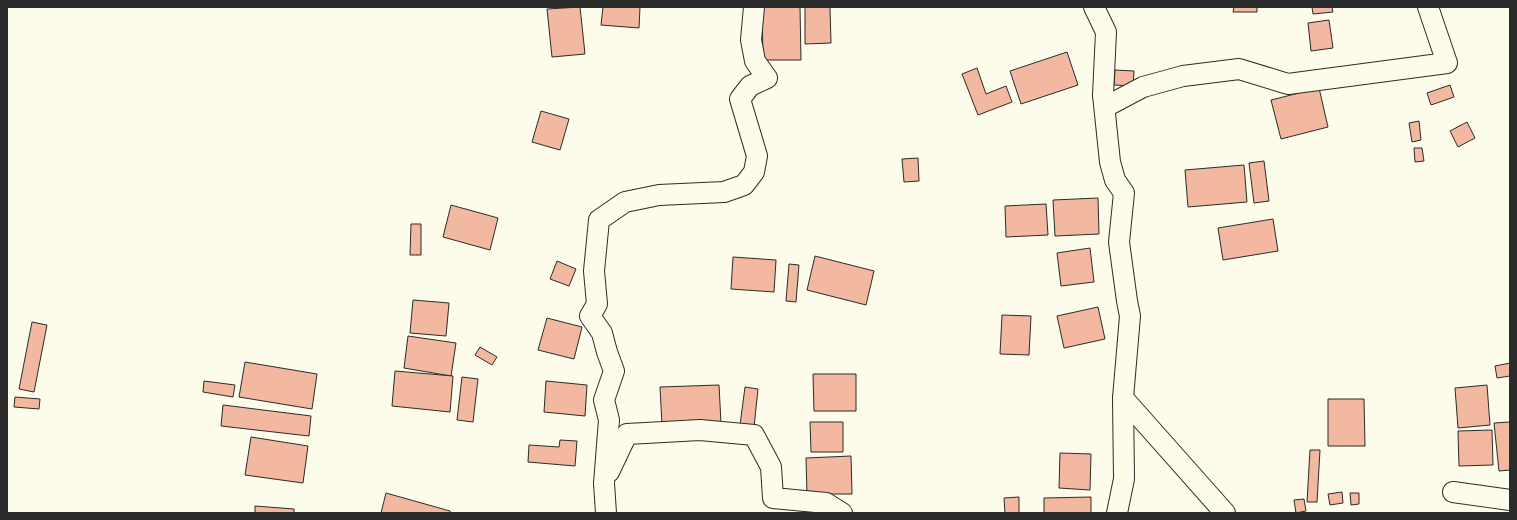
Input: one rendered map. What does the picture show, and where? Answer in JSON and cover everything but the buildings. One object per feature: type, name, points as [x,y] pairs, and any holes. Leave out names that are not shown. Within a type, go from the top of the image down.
[{"type":"street","points":[[606,513],[604,483],[609,420],[604,400],[614,371],[602,332],[590,316],[597,304],[594,271],[599,220],[625,202],[659,195],[724,192],[744,185],[754,172],[757,156],[740,99],[750,86],[767,78],[755,61],[751,40],[754,7]]},
{"type":"street","points":[[1094,7],[1106,32],[1103,95],[1110,162],[1115,180],[1124,193],[1119,242],[1126,301],[1130,316],[1123,398],[1124,479],[1116,513]]},
{"type":"street","points":[[1103,95],[1109,105],[1143,87],[1183,76],[1239,69],[1288,84],[1447,63],[1428,7]]},
{"type":"street","points":[[1123,398],[1225,513]]},
{"type":"street","points":[[604,483],[627,434],[700,430],[754,435],[771,468],[772,498],[826,503],[842,513]]},
{"type":"street","points":[[1453,492],[1510,500]]}]
